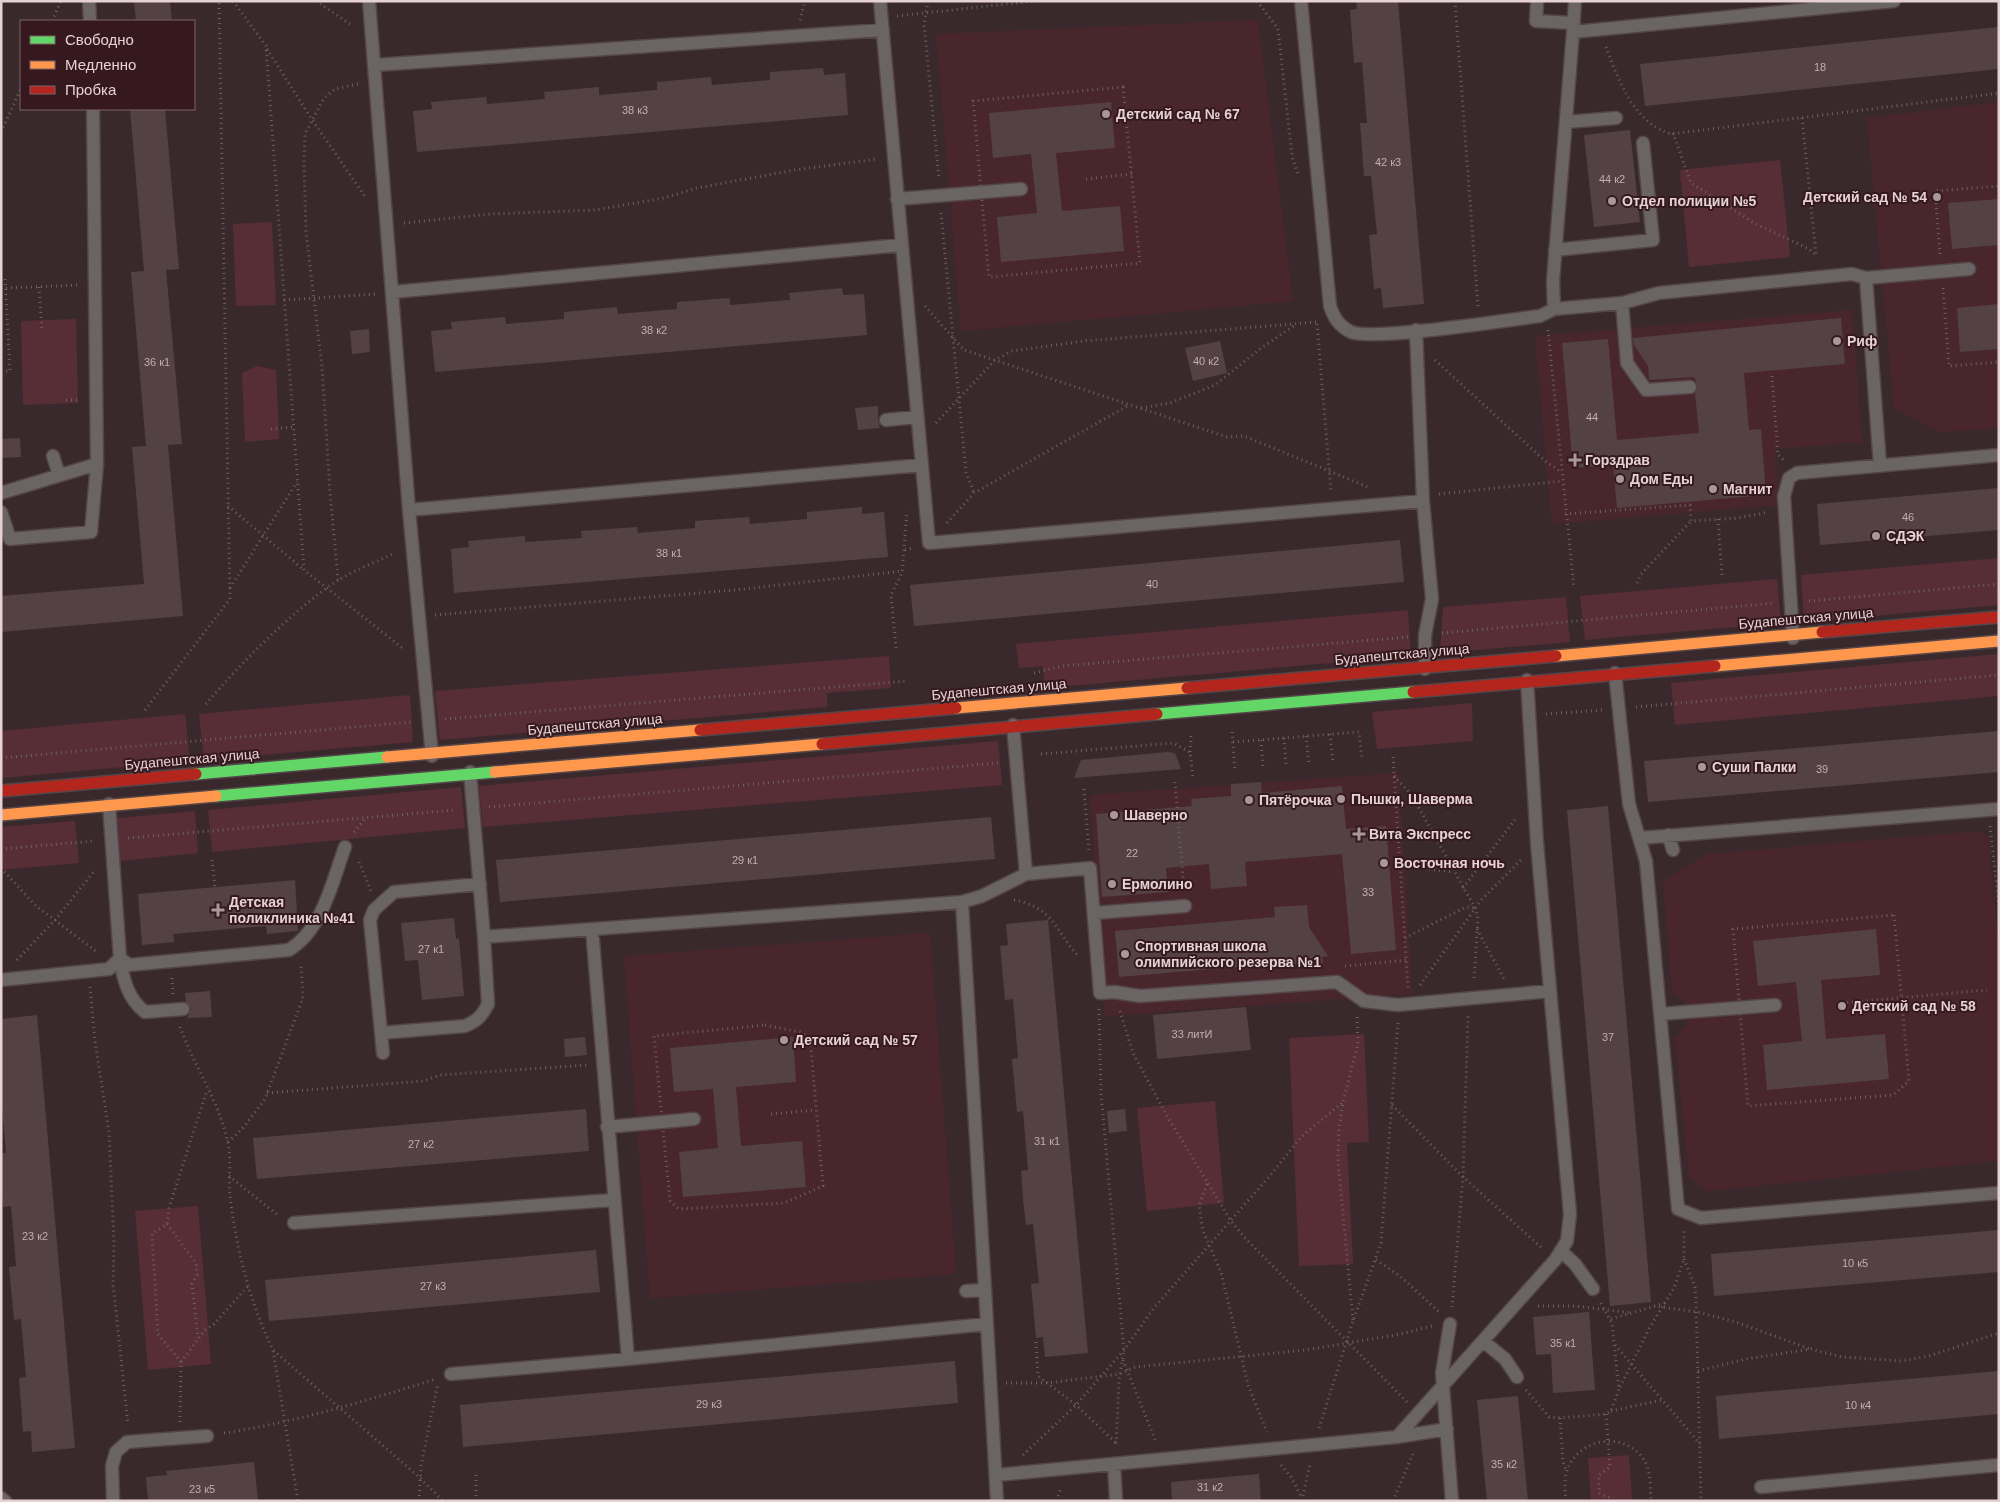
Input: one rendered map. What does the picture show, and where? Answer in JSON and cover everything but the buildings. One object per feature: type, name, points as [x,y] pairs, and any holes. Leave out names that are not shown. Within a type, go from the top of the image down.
[{"type":"street","name":"Будапештская улица","points":[[1,791],[1999,617]]},
{"type":"street","points":[[1,815],[1999,641]]},
{"type":"lane","points":[[89,1],[90,20]]},
{"type":"lane","points":[[369,1],[394,292],[409,510],[434,777]]},
{"type":"lane","points":[[880,1],[929,543],[1423,498]]},
{"type":"lane","points":[[1300,1],[1332,312],[1338,322],[1352,332],[1365,335],[1416,337],[1540,316],[1554,309],[1622,304],[1659,293],[1852,274],[1866,278],[1969,269]]},
{"type":"lane","points":[[1537,1],[1536,21],[1573,28],[1599,30],[1894,1]]},
{"type":"lane","points":[[1554,309],[1552,281],[1575,1]]},
{"type":"lane","points":[[375,65],[882,24]]},
{"type":"lane","points":[[1,512],[10,539],[91,532],[97,464],[93,110]]},
{"type":"lane","points":[[1566,122],[1616,118]]},
{"type":"lane","points":[[1555,250],[1653,240],[1643,143]]},
{"type":"lane","points":[[897,199],[1021,189]]},
{"type":"lane","points":[[394,292],[901,244]]},
{"type":"lane","points":[[1866,278],[1880,465]]},
{"type":"lane","points":[[1622,304],[1628,363],[1646,390],[1690,387]]},
{"type":"lane","points":[[1416,337],[1423,498],[1432,600],[1425,635],[1427,691]]},
{"type":"lane","points":[[886,420],[918,417]]},
{"type":"lane","points":[[1795,659],[1785,510],[1786,486],[1789,478],[1797,473],[1999,455]]},
{"type":"lane","points":[[53,456],[59,475]]},
{"type":"lane","points":[[1,493],[97,464]]},
{"type":"lane","points":[[409,510],[922,465]]},
{"type":"lane","points":[[1613,650],[1628,804],[1646,861],[1678,1209],[1701,1218],[1999,1193]]},
{"type":"lane","points":[[1397,1437],[1444,1387],[1567,1241],[1570,1214],[1537,843],[1525,658]]},
{"type":"lane","points":[[1011,703],[1026,874]]},
{"type":"lane","points":[[381,1033],[465,1026],[475,1022],[483,1014],[488,1004],[468,750]]},
{"type":"lane","points":[[107,781],[120,958],[123,976],[136,1005],[145,1012],[183,1009]]},
{"type":"lane","points":[[1640,838],[1999,809]]},
{"type":"lane","points":[[1668,835],[1673,850]]},
{"type":"lane","points":[[120,958],[129,966],[289,950],[298,944],[310,931],[326,900],[345,848]]},
{"type":"lane","points":[[484,937],[962,902],[982,896],[1026,874],[1090,868],[1100,993],[1114,992],[1140,996],[1336,982],[1364,1001],[1404,1004],[1550,991]]},
{"type":"lane","points":[[383,1053],[370,920],[378,905],[394,892],[480,884]]},
{"type":"lane","points":[[962,902],[997,1501]]},
{"type":"lane","points":[[1094,913],[1185,906]]},
{"type":"lane","points":[[592,929],[613,1200],[628,1359]]},
{"type":"lane","points":[[1,980],[109,969],[120,958]]},
{"type":"lane","points":[[1660,1014],[1775,1005]]},
{"type":"lane","points":[[607,1127],[694,1119]]},
{"type":"lane","points":[[294,1223],[613,1200]]},
{"type":"lane","points":[[1561,1250],[1575,1264],[1593,1289]]},
{"type":"lane","points":[[966,1292],[985,1290]]},
{"type":"lane","points":[[451,1374],[628,1359],[987,1324]]},
{"type":"lane","points":[[1450,1324],[1442,1373],[1452,1501]]},
{"type":"lane","points":[[1483,1342],[1505,1359],[1517,1377]]},
{"type":"lane","points":[[996,1475],[1313,1446],[1397,1437],[1447,1429]]},
{"type":"lane","points":[[113,1501],[112,1466],[116,1452],[127,1442],[207,1436]]},
{"type":"lane","points":[[1114,1464],[1116,1501]]},
{"type":"lane","points":[[1761,1487],[1999,1465]]},
{"type":"lane","points":[[1,1498],[6,1501]]},
{"type":"path","points":[[52,20],[61,1]]},
{"type":"path","points":[[145,710],[230,599],[226,292],[219,1]]},
{"type":"path","points":[[234,1],[266,46],[311,118],[367,200]]},
{"type":"path","points":[[316,1],[372,39]]},
{"type":"path","points":[[928,1],[924,24],[940,195],[942,238],[966,472],[974,493]]},
{"type":"path","points":[[882,24],[927,13],[1035,1]]},
{"type":"path","points":[[1455,1],[1478,309]]},
{"type":"path","points":[[1599,30],[1610,60],[1636,109],[1656,128],[1673,134],[1999,93]]},
{"type":"path","points":[[266,46],[304,570]]},
{"type":"path","points":[[338,580],[330,492],[326,409],[304,197],[305,134],[311,118],[324,98],[336,89],[376,80]]},
{"type":"path","points":[[1124,87],[1132,174],[1140,263],[989,277],[973,101],[1124,87]]},
{"type":"path","points":[[1,132],[20,90]]},
{"type":"path","points":[[1802,118],[1817,264]]},
{"type":"path","points":[[1673,134],[1691,183],[1756,224],[1809,249],[1816,255]]},
{"type":"path","points":[[410,222],[491,214],[595,210],[664,198],[697,188],[795,170],[886,158]]},
{"type":"path","points":[[1086,179],[1132,174]]},
{"type":"path","points":[[1,278],[5,278],[6,288],[10,371],[1,371]]},
{"type":"path","points":[[905,283],[964,350],[1227,437],[1244,436],[1371,488]]},
{"type":"path","points":[[6,288],[95,284]]},
{"type":"path","points":[[39,287],[42,330]]},
{"type":"path","points":[[284,300],[394,292]]},
{"type":"path","points":[[1540,316],[1548,329],[1565,514],[1574,588]]},
{"type":"path","points":[[920,439],[995,360],[1012,351],[1084,340],[1317,322]]},
{"type":"path","points":[[1140,408],[1170,403],[1215,385],[1260,349],[1297,324]]},
{"type":"path","points":[[1416,337],[1545,461],[1561,472]]},
{"type":"path","points":[[1950,366],[1999,362]]},
{"type":"path","points":[[1772,376],[1778,455],[1797,473]]},
{"type":"path","points":[[905,550],[929,543],[974,493],[1130,405]]},
{"type":"path","points":[[271,429],[293,427]]},
{"type":"path","points":[[1423,498],[1562,481]]},
{"type":"path","points":[[230,588],[265,536],[276,514],[297,482]]},
{"type":"path","points":[[896,648],[891,595],[903,571],[907,502]]},
{"type":"path","points":[[1565,514],[1690,505],[1691,521]]},
{"type":"path","points":[[228,506],[304,570],[424,665]]},
{"type":"path","points":[[1636,583],[1641,574],[1691,521],[1785,510]]},
{"type":"path","points":[[1718,519],[1722,576]]},
{"type":"path","points":[[206,704],[282,627],[327,588],[338,580],[412,545]]},
{"type":"path","points":[[432,616],[735,590],[903,571]]},
{"type":"path","points":[[1803,601],[1999,584]]},
{"type":"path","points":[[1441,633],[1779,603]]},
{"type":"path","points":[[1034,673],[1062,666],[1410,637]]},
{"type":"path","points":[[1673,703],[1999,676]]},
{"type":"path","points":[[890,682],[908,681]]},
{"type":"path","points":[[1224,730],[1232,729],[1235,770]]},
{"type":"path","points":[[1193,778],[1190,752],[1191,733],[1200,732]]},
{"type":"path","points":[[1233,742],[1359,732],[1362,759]]},
{"type":"path","points":[[1330,734],[1333,762]]},
{"type":"path","points":[[1306,736],[1310,764]]},
{"type":"path","points":[[1284,738],[1286,766]]},
{"type":"path","points":[[1261,740],[1263,768]]},
{"type":"path","points":[[1041,754],[1173,743],[1190,752]]},
{"type":"path","points":[[1302,1500],[1313,1446],[1348,1342],[1353,1321],[1381,1243],[1392,1104],[1404,1004],[1406,960],[1393,757]]},
{"type":"path","points":[[1,849],[1016,762]]},
{"type":"path","points":[[1394,776],[1412,794],[1478,916],[1474,987],[1469,998]]},
{"type":"path","points":[[1174,782],[1185,906]]},
{"type":"path","points":[[1084,789],[1090,868]]},
{"type":"path","points":[[1463,888],[1534,794]]},
{"type":"path","points":[[1990,823],[1999,907]]},
{"type":"path","points":[[1404,1004],[1475,908],[1537,843]]},
{"type":"path","points":[[356,855],[378,905]]},
{"type":"path","points":[[212,860],[215,887]]},
{"type":"path","points":[[1400,862],[1428,869],[1454,872]]},
{"type":"path","points":[[1,868],[36,906],[99,954]]},
{"type":"path","points":[[14,965],[55,920],[95,870]]},
{"type":"path","points":[[982,896],[1031,903],[1045,913],[1074,951],[1098,975]]},
{"type":"path","points":[[1405,938],[1466,908],[1475,908]]},
{"type":"path","points":[[1894,915],[1902,998],[1910,1081],[1894,1095],[1748,1106],[1733,929],[1894,915]]},
{"type":"path","points":[[310,931],[346,920],[370,920]]},
{"type":"path","points":[[1477,929],[1513,994]]},
{"type":"path","points":[[228,1142],[258,1111],[267,1093],[303,995],[298,944]]},
{"type":"path","points":[[1335,967],[1406,960]]},
{"type":"path","points":[[88,971],[95,1041],[108,1132],[114,1242],[113,1284],[120,1371],[128,1416],[127,1442]]},
{"type":"path","points":[[1842,1003],[1988,990]]},
{"type":"path","points":[[1114,992],[1133,1053],[1207,1184],[1231,1222],[1348,1342],[1406,1398],[1414,1419]]},
{"type":"path","points":[[1100,993],[1098,1020],[1100,1093],[1124,1350],[1120,1374],[1114,1464]]},
{"type":"path","points":[[1353,1321],[1338,1161],[1342,1102],[1358,1044],[1357,996]]},
{"type":"path","points":[[1450,1324],[1463,1177],[1468,1014]]},
{"type":"path","points":[[765,1025],[800,1032],[810,1038],[816,1110],[823,1186],[784,1203],[679,1209],[670,1201],[654,1036],[765,1025]]},
{"type":"path","points":[[182,1030],[218,1111],[228,1142],[232,1218],[261,1326],[273,1350],[298,1501]]},
{"type":"path","points":[[267,1093],[424,1081],[440,1075],[602,1064]]},
{"type":"path","points":[[198,1338],[192,1284],[196,1275],[196,1263],[167,1224],[169,1208],[208,1089]]},
{"type":"path","points":[[1011,1474],[1014,1464],[1076,1404],[1124,1350],[1154,1309],[1231,1222],[1301,1137],[1342,1102]]},
{"type":"path","points":[[1392,1104],[1463,1177],[1544,1250]]},
{"type":"path","points":[[770,1114],[816,1110]]},
{"type":"path","points":[[229,1176],[282,1219],[294,1223]]},
{"type":"path","points":[[1207,1184],[1199,1206],[1202,1230],[1222,1272],[1240,1356],[1260,1418],[1276,1449],[1280,1463],[1291,1477],[1302,1500]]},
{"type":"path","points":[[1682,1211],[1684,1259],[1695,1287],[1697,1312],[1701,1501]]},
{"type":"path","points":[[167,1224],[152,1234],[158,1334],[181,1362]]},
{"type":"path","points":[[1611,1411],[1619,1389],[1650,1327],[1674,1288],[1684,1259]]},
{"type":"path","points":[[1376,1260],[1421,1293],[1450,1324]]},
{"type":"path","points":[[180,1438],[181,1362],[204,1330],[214,1324],[249,1284]]},
{"type":"path","points":[[1593,1289],[1610,1319],[1619,1389]]},
{"type":"path","points":[[1610,1319],[1665,1303]]},
{"type":"path","points":[[1512,1308],[1561,1305],[1632,1313]]},
{"type":"path","points":[[1654,1306],[1662,1309],[1697,1312],[1736,1322],[1811,1349],[1867,1360],[1902,1360],[1929,1356],[1999,1333]]},
{"type":"path","points":[[990,1384],[1046,1383],[1103,1374],[1120,1374],[1135,1367],[1306,1350],[1450,1324]]},
{"type":"path","points":[[1036,1342],[1038,1376],[1076,1404],[1116,1444]]},
{"type":"path","points":[[1614,1344],[1700,1444]]},
{"type":"path","points":[[1698,1371],[1746,1359],[1811,1349]]},
{"type":"path","points":[[273,1350],[443,1501]]},
{"type":"path","points":[[1122,1360],[1128,1370],[1153,1432],[1159,1460]]},
{"type":"path","points":[[1517,1377],[1543,1412],[1549,1417],[1560,1418],[1606,1414],[1611,1411],[1662,1400]]},
{"type":"path","points":[[207,1436],[278,1424],[340,1410],[438,1378],[419,1478],[419,1501]]},
{"type":"path","points":[[1606,1414],[1610,1467],[1599,1475],[1599,1493],[1611,1498],[1611,1501]]},
{"type":"path","points":[[1560,1418],[1563,1462],[1567,1471]]},
{"type":"path","points":[[1393,1501],[1416,1445],[1417,1434]]},
{"type":"path","points":[[1566,1501],[1565,1481],[1571,1461],[1586,1446],[1593,1442],[1608,1441],[1630,1448],[1646,1464],[1651,1501]]},
{"type":"path","points":[[476,1473],[476,1501]]},
{"type":"shaded area","name":"Детский сад № 67","points":[[1258,20],[1293,301],[961,331],[936,34]]},
{"type":"shaded area","name":"Детский сад № 54","points":[[1999,102],[1999,428],[1939,432],[1894,408],[1867,118]]},
{"type":"shaded area","points":[[1780,160],[1790,257],[1689,267],[1680,170]]},
{"type":"shaded area","points":[[272,222],[276,305],[236,306],[233,224]]},
{"type":"shaded area","points":[[1852,310],[1862,442],[1776,449],[1778,505],[1552,524],[1535,336]]},
{"type":"shaded area","points":[[76,319],[78,403],[23,405],[21,321]]},
{"type":"shaded area","points":[[257,366],[276,370],[279,439],[245,442],[242,373]]},
{"type":"shaded area","points":[[1999,558],[1999,605],[1804,622],[1801,575]]},
{"type":"shaded area","points":[[1777,579],[1781,623],[1585,640],[1580,596]]},
{"type":"shaded area","points":[[1566,597],[1570,642],[1440,653],[1443,607]]},
{"type":"shaded area","points":[[1408,610],[1411,656],[1045,688],[1043,666],[1019,668],[1016,644]]},
{"type":"shaded area","points":[[1999,654],[1999,696],[1675,725],[1671,683]]},
{"type":"shaded area","points":[[889,656],[891,688],[827,693],[827,707],[440,740],[435,691]]},
{"type":"shaded area","points":[[410,695],[413,742],[204,760],[199,714]]},
{"type":"shaded area","points":[[1472,703],[1473,741],[1377,749],[1372,712]]},
{"type":"shaded area","points":[[185,714],[190,761],[1,778],[1,731]]},
{"type":"shaded area","points":[[998,741],[1002,785],[483,827],[479,786]]},
{"type":"shaded area","points":[[1399,773],[1412,994],[1105,1016],[1090,795]]},
{"type":"shaded area","points":[[461,787],[465,828],[212,852],[208,810]]},
{"type":"shaded area","points":[[195,811],[198,853],[120,861],[118,818]]},
{"type":"shaded area","points":[[75,821],[79,863],[1,870],[1,827]]},
{"type":"shaded area","name":"Детский сад № 58","points":[[1979,831],[1988,837],[1999,951],[1999,1161],[1707,1191],[1689,1176],[1675,1039],[1687,1024],[1686,1012],[1684,1000],[1672,991],[1663,881],[1708,854]]},
{"type":"shaded area","name":"Детский сад № 57","points":[[930,933],[956,1274],[650,1298],[624,956]]},
{"type":"shaded area","points":[[1364,1034],[1369,1142],[1347,1143],[1353,1264],[1299,1266],[1289,1038]]},
{"type":"shaded area","points":[[1215,1101],[1224,1203],[1147,1211],[1137,1108]]},
{"type":"shaded area","points":[[198,1206],[211,1364],[148,1370],[135,1211]]},
{"type":"shaded area","points":[[1629,1455],[1632,1501],[1591,1501],[1588,1458]]},
{"type":"traffic: fast","points":[[1157,714],[1413,692]]},
{"type":"traffic: fast","points":[[196,774],[387,757]]},
{"type":"traffic: fast","points":[[216,796],[495,772]]},
{"type":"traffic: slow","points":[[1556,656],[1822,632]]},
{"type":"traffic: slow","points":[[1715,666],[1999,641]]},
{"type":"traffic: slow","points":[[956,708],[1187,688]]},
{"type":"traffic: slow","points":[[387,757],[700,730]]},
{"type":"traffic: slow","points":[[495,772],[822,744]]},
{"type":"traffic: slow","points":[[1,815],[216,796]]},
{"type":"traffic: jam","points":[[1822,632],[1999,617]]},
{"type":"traffic: jam","points":[[1187,688],[1556,656]]},
{"type":"traffic: jam","points":[[1413,692],[1715,666]]},
{"type":"traffic: jam","points":[[700,730],[956,708]]},
{"type":"traffic: jam","points":[[822,744],[1157,714]]},
{"type":"traffic: jam","points":[[1,791],[196,774]]},
{"type":"place","name":"Детский сад № 67","points":[[1106,114]]},
{"type":"place","name":"Детский сад № 54","points":[[1937,197]]},
{"type":"place","name":"Отдел полиции №5","points":[[1612,201]]},
{"type":"place","name":"Риф","points":[[1837,341]]},
{"type":"place","name":"Горздрав","points":[[1575,460]]},
{"type":"place","name":"Дом Еды","points":[[1620,479]]},
{"type":"place","name":"Магнит","points":[[1713,489]]},
{"type":"place","name":"СДЭК","points":[[1876,536]]},
{"type":"place","name":"Суши Палки","points":[[1702,767]]},
{"type":"place","name":"Пышки, Шаверма","points":[[1341,799]]},
{"type":"place","name":"Пятёрочка","points":[[1249,800]]},
{"type":"place","name":"Шаверно","points":[[1114,815]]},
{"type":"place","name":"Вита Экспресс","points":[[1359,834]]},
{"type":"place","name":"Восточная ночь","points":[[1384,863]]},
{"type":"place","name":"Ермолино","points":[[1112,884]]},
{"type":"place","name":"Детская поликлиника №41","points":[[218,910]]},
{"type":"place","name":"Спортивная школа олимпийского резерва №1","points":[[1125,954]]},
{"type":"place","name":"Детский сад № 58","points":[[1842,1006]]},
{"type":"place","name":"Детский сад № 57","points":[[784,1040]]}]
